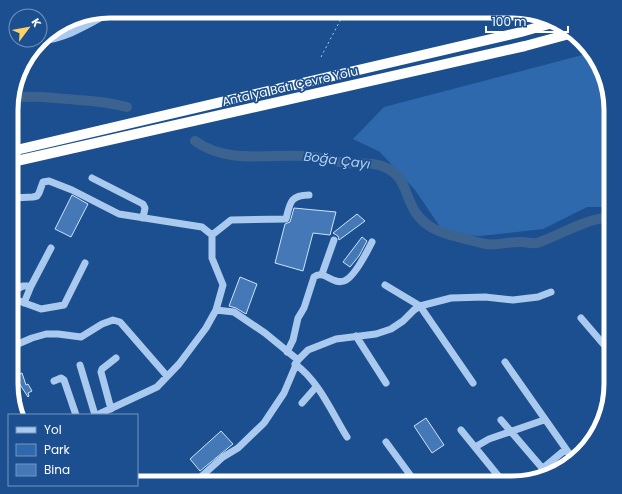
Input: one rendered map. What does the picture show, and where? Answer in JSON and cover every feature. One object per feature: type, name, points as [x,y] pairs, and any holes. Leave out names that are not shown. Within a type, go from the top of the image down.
[{"type":"highway","name":"Antalya Batı Çevre Yolu","points":[[18,150],[513,34],[546,25]]},
{"type":"highway","name":"Antalya Batı Çevre Yolu","points":[[18,161],[525,46],[565,35]]},
{"type":"street","points":[[52,39],[71,34],[99,19]]},
{"type":"street","points":[[92,178],[143,204],[145,208],[143,218]]},
{"type":"street","points":[[18,198],[34,197],[39,194],[43,182],[49,180],[119,214],[202,228],[212,235]]},
{"type":"street","points":[[212,235],[231,220],[286,219],[290,201],[296,196],[308,195]]},
{"type":"street","points":[[98,414],[157,387],[178,364],[206,328],[216,310],[223,285],[212,258],[212,235]]},
{"type":"street","points":[[322,274],[334,240]]},
{"type":"street","points":[[288,352],[293,340],[298,318],[304,308],[314,278],[322,274],[336,281],[346,280],[353,273],[372,242]]},
{"type":"street","points":[[24,303],[50,248]]},
{"type":"street","points":[[18,301],[41,309],[64,305],[85,264]]},
{"type":"street","points":[[385,285],[420,306],[473,383]]},
{"type":"street","points":[[18,288],[23,286],[32,286]]},
{"type":"street","points":[[202,476],[223,457],[238,448],[264,423],[284,393],[296,362],[308,350],[336,339],[376,334],[391,329],[403,322],[420,306],[451,298],[485,297],[513,300],[538,297],[551,292]]},
{"type":"street","points":[[216,310],[234,312],[265,333],[288,352],[308,375],[347,437]]},
{"type":"street","points":[[581,318],[604,345]]},
{"type":"street","points":[[18,344],[46,334],[81,337],[102,324],[113,320],[120,322],[167,376]]},
{"type":"street","points":[[356,336],[386,384]]},
{"type":"street","points":[[111,409],[101,372],[102,369],[116,358]]},
{"type":"street","points":[[504,362],[570,455]]},
{"type":"street","points":[[80,365],[96,414]]},
{"type":"street","points":[[54,381],[61,378],[64,380],[76,414]]},
{"type":"street","points":[[302,403],[316,387]]},
{"type":"street","points":[[501,420],[509,432],[542,469],[566,449]]},
{"type":"street","points":[[475,447],[489,439],[544,420]]},
{"type":"street","points":[[461,430],[498,476]]},
{"type":"street","points":[[386,442],[411,476]]},
{"type":"path","points":[[321,57],[341,18]]},
{"type":"green space","points":[[585,54],[597,75],[603,98],[604,207],[587,207],[543,229],[480,236],[445,234],[415,190],[380,152],[353,139],[384,107]]},
{"type":"building","points":[[72,195],[88,204],[71,237],[55,229]]},
{"type":"building","points":[[294,208],[336,212],[330,235],[313,233],[303,271],[275,263],[285,224],[290,222]]},
{"type":"building","points":[[357,214],[365,221],[339,240],[338,236],[333,233]]},
{"type":"building","points":[[362,237],[367,241],[359,256],[350,267],[343,262]]},
{"type":"building","points":[[240,277],[257,284],[246,314],[229,306]]},
{"type":"building","points":[[22,373],[26,385],[28,384],[32,391],[28,393],[28,397],[18,384],[18,374]]},
{"type":"building","points":[[426,418],[444,445],[432,453],[414,426]]},
{"type":"building","points":[[221,431],[233,444],[200,471],[190,459]]},
{"type":"waterway","name":"Boğa Çayı","points":[[19,98],[53,98],[115,104],[127,107]]},
{"type":"waterway","name":"Boğa Çayı","points":[[195,141],[220,153],[234,155],[309,156],[346,163],[382,166],[390,170],[401,180],[416,213],[427,224],[446,234],[486,244],[518,242],[538,243],[583,223],[604,218]]}]
